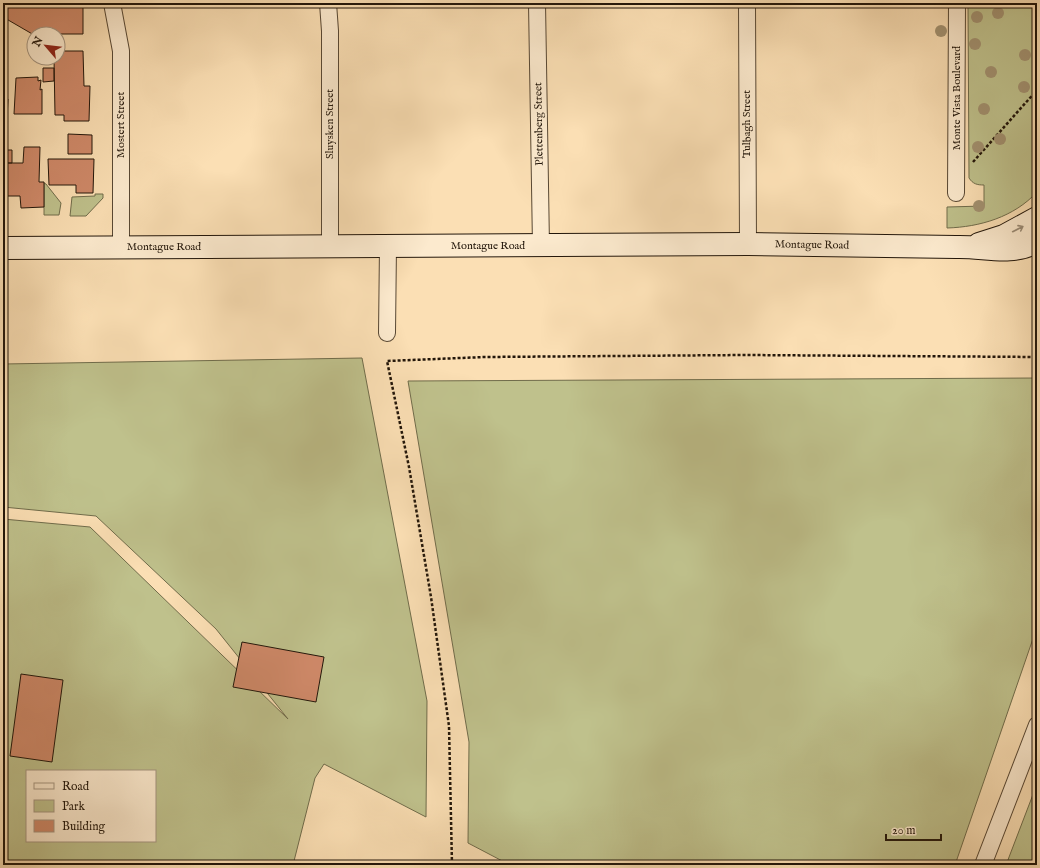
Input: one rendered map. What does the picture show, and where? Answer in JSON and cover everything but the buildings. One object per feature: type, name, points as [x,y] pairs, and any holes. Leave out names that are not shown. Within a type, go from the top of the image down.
[{"type":"street","name":"Mostert Street","points":[[112,3],[121,51],[121,247]]},
{"type":"street","name":"Sluysken Street","points":[[328,3],[330,31],[330,246]]},
{"type":"street","name":"Plettenberg Street","points":[[537,3],[541,246]]},
{"type":"street","name":"Tulbagh Street","points":[[747,3],[748,244]]},
{"type":"street","name":"Monte Vista Boulevard","points":[[956,193],[957,3]]},
{"type":"street","name":"Montague Road","points":[[972,246],[1004,236],[1037,218]]},
{"type":"street","name":"Montague Road","points":[[3,248],[748,244],[972,246],[995,250],[1013,250],[1037,242]]},
{"type":"street","points":[[387,333],[388,246]]},
{"type":"street","points":[[983,865],[1037,725]]},
{"type":"path","points":[[971,164],[1037,90]]},
{"type":"path","points":[[452,865],[449,726],[431,597],[412,483],[387,361],[484,357],[745,355],[1037,357]]},
{"type":"green space","points":[[968,3],[1037,3],[1037,192],[1018,208],[996,219],[984,223],[947,228],[947,207],[984,206],[984,185],[975,184],[969,178]]},
{"type":"green space","points":[[44,183],[61,203],[59,215],[44,215]]},
{"type":"green space","points":[[95,194],[103,194],[103,198],[86,216],[70,216],[72,197],[95,196]]},
{"type":"green space","points":[[362,358],[427,701],[426,817],[324,764],[315,778],[293,865],[3,865],[3,519],[90,527],[288,719],[216,629],[96,516],[3,507],[3,364]]},
{"type":"green space","points":[[1037,378],[1037,627],[955,865],[510,865],[468,843],[469,742],[408,381]]},
{"type":"green space","points":[[1037,784],[1037,865],[1006,865]]}]
